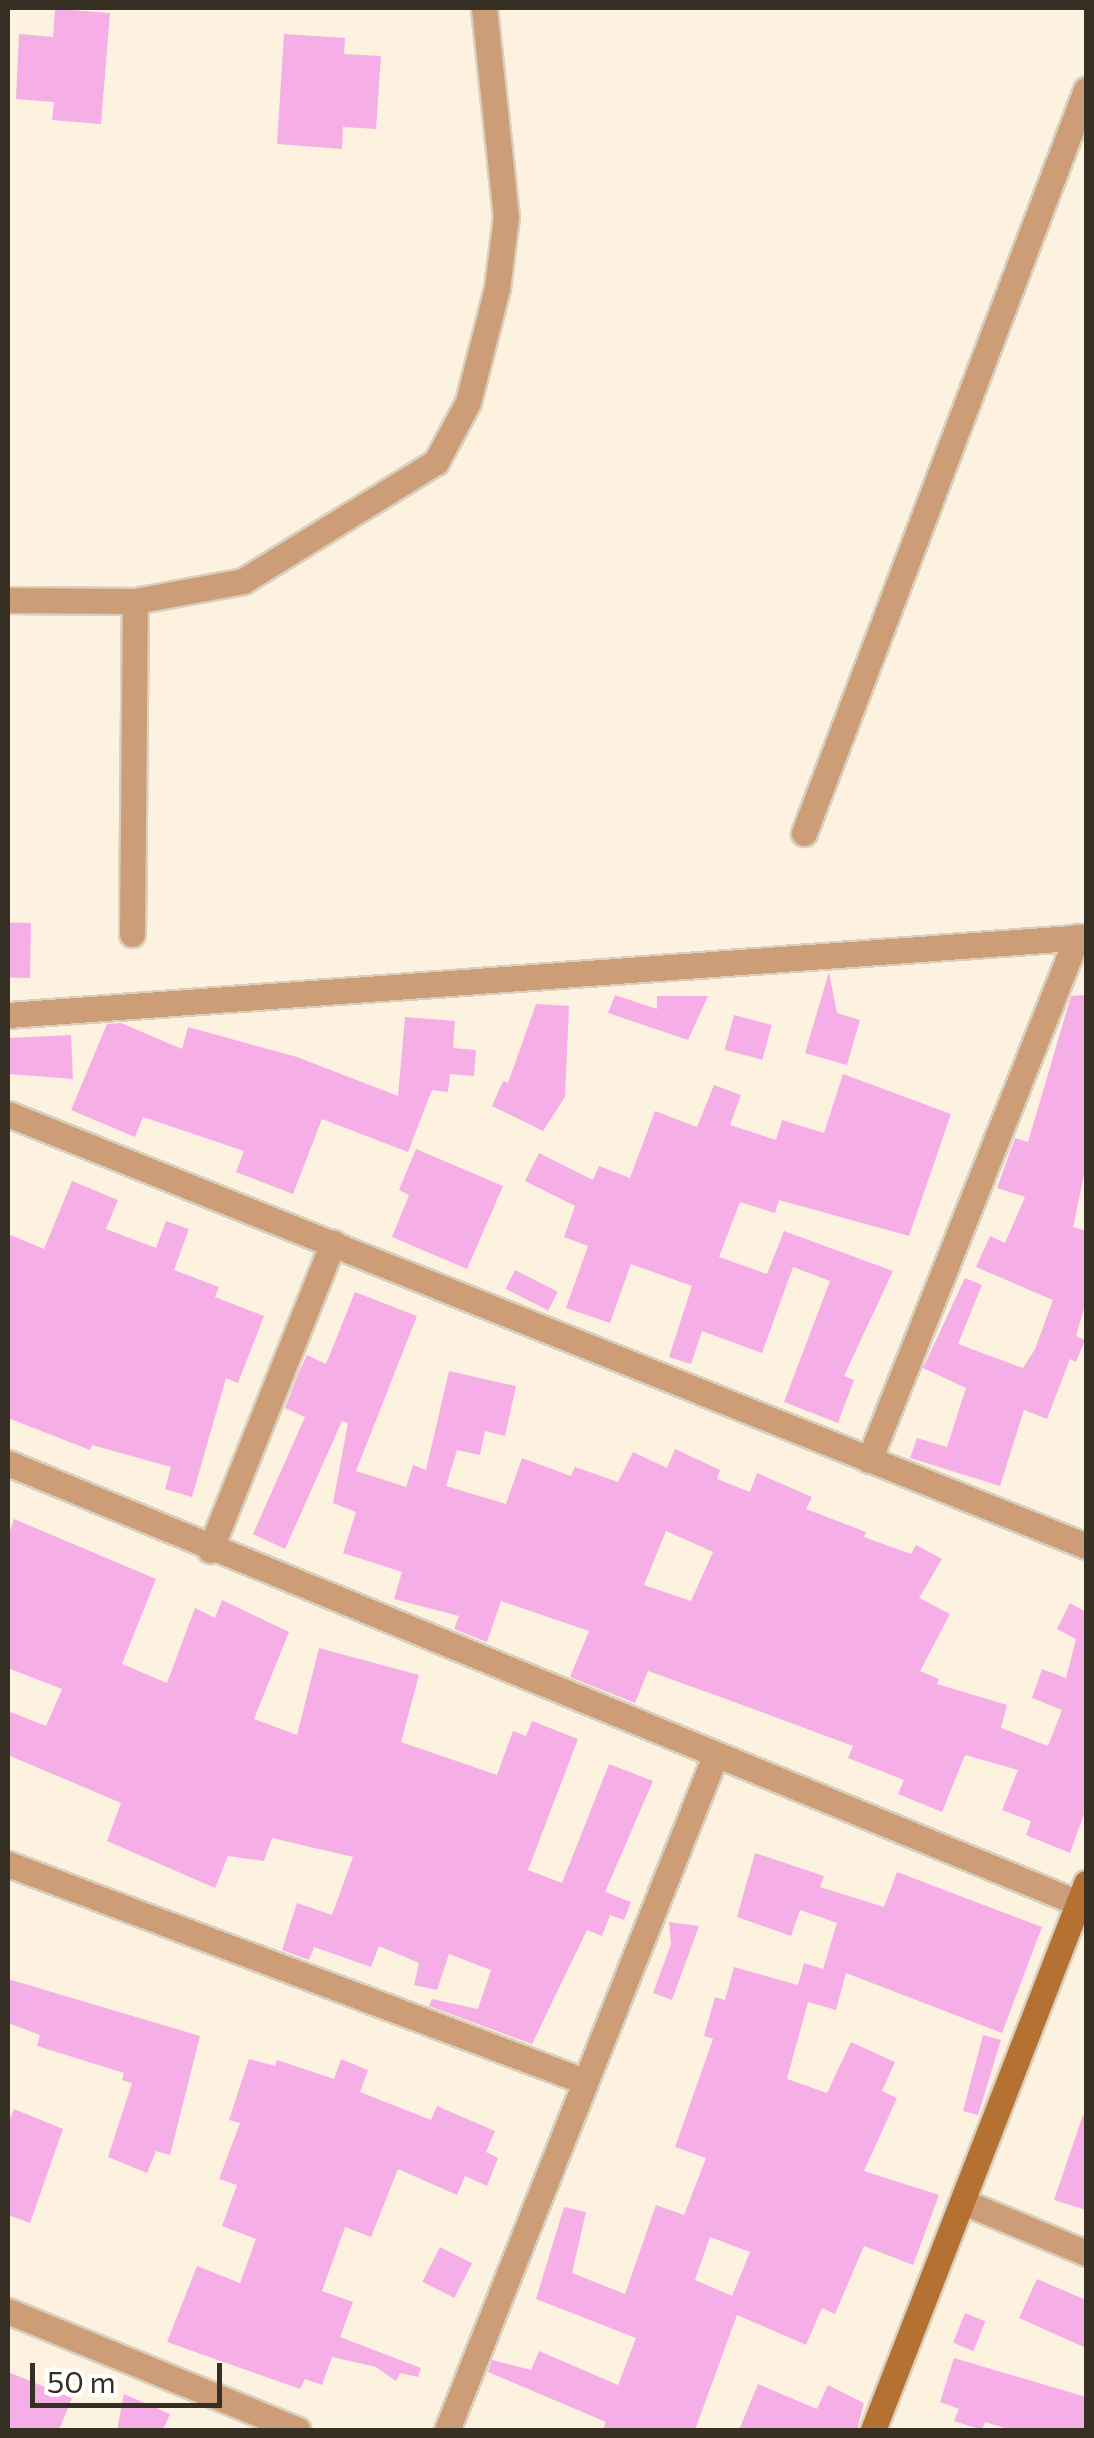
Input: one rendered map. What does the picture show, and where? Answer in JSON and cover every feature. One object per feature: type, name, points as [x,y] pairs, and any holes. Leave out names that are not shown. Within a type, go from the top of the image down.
[{"type":"street","points":[[8,600],[135,601],[243,581],[436,462],[468,402],[496,288],[506,216],[484,8]]},
{"type":"street","points":[[804,832],[1086,90]]},
{"type":"street","points":[[132,934],[135,601]]},
{"type":"street","points":[[8,1015],[1082,937],[869,1460]]},
{"type":"street","points":[[8,1114],[1086,1546]]},
{"type":"street","points":[[210,1550],[334,1243]]},
{"type":"street","points":[[8,1464],[715,1756],[1082,1893],[966,2203],[873,2430]]},
{"type":"street","points":[[447,2430],[582,2080],[715,1756]]},
{"type":"street","points":[[8,1864],[582,2080]]},
{"type":"street","points":[[966,2203],[1086,2252]]},
{"type":"street","points":[[8,2311],[298,2430]]},
{"type":"building","points":[[55,9],[110,13],[101,124],[52,120],[54,102],[16,99],[19,34],[53,37]]},
{"type":"building","points":[[284,34],[345,38],[344,54],[381,56],[376,129],[343,127],[342,149],[277,144]]},
{"type":"building","points":[[8,923],[31,923],[30,978],[8,978]]},
{"type":"building","points":[[829,972],[837,1013],[860,1020],[847,1065],[805,1053]]},
{"type":"building","points":[[615,995],[657,1009],[657,996],[708,996],[688,1040],[608,1013]]},
{"type":"building","points":[[1086,995],[1086,1166],[1073,1227],[1086,1231],[1086,1301],[1076,1336],[1085,1340],[1076,1362],[1070,1359],[1047,1419],[1024,1410],[1000,1486],[910,1458],[917,1438],[947,1447],[966,1388],[923,1368],[965,1278],[982,1285],[958,1344],[1023,1368],[1035,1349],[1053,1300],[976,1267],[990,1236],[1005,1243],[1025,1197],[997,1188],[1015,1138],[1028,1142],[1071,996]]},
{"type":"building","points":[[536,1004],[569,1006],[565,1097],[543,1131],[492,1106],[503,1081],[508,1083]]},
{"type":"building","points":[[734,1015],[772,1025],[762,1060],[725,1050]]},
{"type":"building","points":[[405,1017],[455,1021],[453,1048],[476,1050],[474,1076],[450,1074],[448,1092],[432,1090],[408,1152],[322,1119],[293,1194],[236,1172],[244,1151],[143,1117],[135,1137],[71,1110],[107,1024],[121,1023],[182,1049],[188,1027],[297,1057],[398,1096]]},
{"type":"building","points":[[71,1035],[73,1079],[8,1074],[8,1038]]},
{"type":"building","points":[[843,1074],[951,1114],[909,1236],[779,1200],[775,1213],[740,1202],[719,1257],[767,1274],[784,1231],[893,1271],[844,1376],[854,1380],[838,1423],[784,1402],[830,1281],[793,1267],[762,1353],[702,1331],[691,1364],[669,1357],[692,1286],[631,1264],[610,1323],[566,1308],[588,1246],[564,1237],[575,1206],[525,1181],[539,1153],[593,1180],[599,1166],[630,1178],[655,1111],[697,1127],[714,1085],[741,1095],[730,1125],[776,1140],[782,1120],[824,1133]]},
{"type":"building","points":[[416,1149],[503,1186],[467,1269],[392,1237],[409,1195],[399,1190]]},
{"type":"building","points":[[72,1181],[118,1200],[106,1229],[156,1248],[166,1221],[189,1229],[174,1270],[219,1287],[215,1297],[264,1316],[238,1383],[226,1378],[192,1497],[165,1489],[171,1467],[92,1445],[90,1450],[8,1418],[8,1234],[44,1249]]},
{"type":"building","points":[[515,1270],[558,1292],[548,1311],[505,1289]]},
{"type":"building","points":[[355,1292],[417,1316],[356,1471],[406,1487],[413,1465],[426,1470],[449,1371],[516,1386],[505,1436],[485,1431],[480,1455],[457,1450],[446,1486],[506,1504],[522,1458],[571,1476],[575,1467],[618,1482],[633,1452],[667,1468],[675,1449],[720,1470],[717,1479],[750,1492],[757,1473],[812,1497],[806,1509],[866,1532],[864,1537],[911,1554],[916,1545],[942,1559],[919,1598],[950,1614],[920,1671],[939,1679],[937,1684],[1007,1705],[1001,1728],[1048,1746],[1062,1710],[1032,1698],[1042,1669],[1066,1678],[1076,1639],[1057,1629],[1070,1603],[1086,1612],[1086,1808],[1070,1853],[1026,1835],[1031,1821],[1002,1810],[1018,1770],[965,1755],[942,1812],[898,1794],[904,1780],[848,1758],[853,1746],[726,1699],[648,1671],[635,1703],[570,1677],[589,1631],[501,1601],[487,1642],[454,1629],[459,1616],[394,1599],[402,1572],[343,1553],[356,1512],[333,1503],[348,1423],[342,1421],[285,1549],[253,1534],[305,1417],[285,1408],[298,1374],[307,1355],[326,1364]],"holes":[[[666,1531],[713,1552],[691,1601],[644,1585]]]},
{"type":"building","points":[[14,1519],[156,1579],[122,1664],[167,1683],[195,1608],[215,1618],[222,1600],[289,1632],[254,1719],[297,1735],[319,1648],[419,1675],[401,1742],[497,1775],[513,1731],[526,1736],[532,1721],[578,1739],[528,1870],[562,1883],[609,1764],[653,1781],[605,1892],[631,1902],[624,1920],[610,1915],[602,1936],[587,1930],[532,2044],[429,2006],[432,1999],[478,2009],[491,1970],[449,1954],[437,1990],[414,1985],[419,1963],[379,1946],[371,1967],[314,1947],[309,1960],[282,1950],[297,1903],[332,1915],[353,1857],[272,1838],[264,1861],[228,1856],[215,1888],[107,1841],[121,1803],[8,1755],[8,1711],[46,1726],[62,1689],[8,1668],[8,1537]]},
{"type":"building","points":[[755,1853],[824,1876],[820,1887],[884,1907],[897,1872],[1042,1927],[1002,2033],[846,1973],[836,2010],[808,2002],[787,2079],[827,2093],[851,2042],[895,2062],[882,2091],[897,2098],[864,2171],[939,2195],[913,2265],[864,2246],[835,2314],[822,2308],[806,2345],[737,2315],[695,2430],[603,2430],[606,2422],[488,2372],[492,2360],[531,2370],[539,2351],[618,2385],[636,2338],[536,2299],[564,2207],[586,2212],[572,2273],[625,2294],[656,2205],[684,2215],[706,2158],[675,2147],[713,2039],[704,2036],[715,1997],[725,2000],[734,1967],[798,1985],[804,1963],[823,1969],[837,1923],[800,1910],[791,1936],[737,1917]],"holes":[[[710,2237],[750,2252],[732,2296],[695,2280]]]},
{"type":"building","points":[[669,1922],[699,1926],[672,2000],[653,1993],[671,1944]]},
{"type":"building","points":[[8,1979],[200,2036],[170,2155],[156,2151],[147,2173],[108,2157],[132,2083],[122,2080],[124,2073],[37,2046],[40,2035],[8,2023]]},
{"type":"building","points":[[983,2035],[1001,2040],[978,2115],[963,2111]]},
{"type":"building","points":[[249,2059],[275,2066],[277,2060],[334,2079],[341,2059],[368,2070],[360,2092],[431,2120],[437,2106],[495,2131],[486,2152],[498,2158],[487,2186],[465,2176],[457,2195],[398,2169],[371,2237],[345,2227],[322,2291],[353,2302],[340,2337],[421,2368],[418,2377],[400,2373],[396,2381],[376,2367],[332,2357],[322,2385],[305,2379],[300,2389],[167,2342],[197,2266],[240,2283],[256,2239],[222,2226],[237,2185],[219,2179],[240,2123],[229,2120]]},
{"type":"building","points":[[14,2109],[63,2129],[30,2223],[8,2215],[8,2124]]},
{"type":"building","points":[[1086,2115],[1086,2210],[1054,2200]]},
{"type":"building","points":[[440,2247],[472,2263],[454,2298],[422,2282]]},
{"type":"building","points":[[1037,2279],[1086,2300],[1086,2348],[1019,2318]]},
{"type":"building","points":[[965,2313],[985,2321],[973,2351],[953,2343]]},
{"type":"building","points":[[954,2358],[1086,2397],[1086,2430],[1011,2430],[985,2422],[982,2430],[954,2421],[959,2409],[940,2402]]},
{"type":"building","points":[[8,2372],[72,2398],[59,2430],[8,2430]]},
{"type":"building","points":[[758,2384],[817,2409],[828,2385],[864,2403],[857,2430],[739,2430]]},
{"type":"building","points":[[124,2394],[170,2414],[163,2430],[117,2430]]}]
